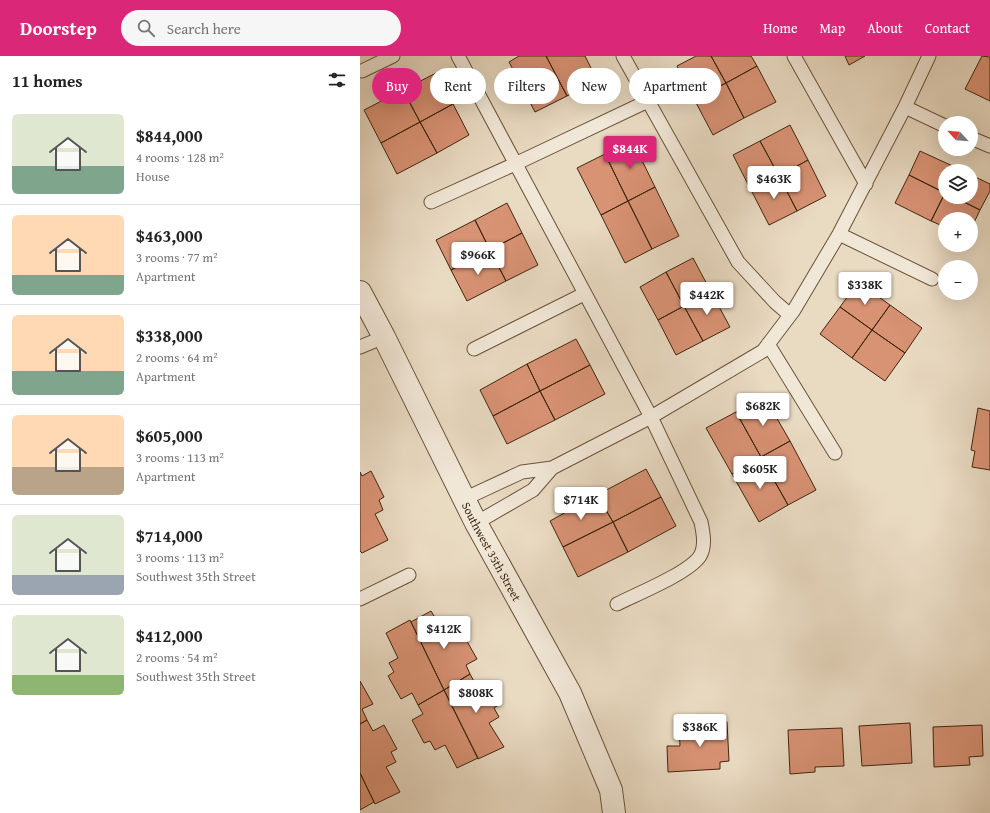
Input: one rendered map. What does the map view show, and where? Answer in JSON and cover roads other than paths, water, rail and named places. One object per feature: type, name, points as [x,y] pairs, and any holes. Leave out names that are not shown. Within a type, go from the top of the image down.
[{"type":"street","name":"Southwest 35th Street","points":[[360,292],[365,315],[384,337],[476,523],[570,693],[611,790],[614,813]]},
{"type":"lane","points":[[362,71],[393,56]]},
{"type":"lane","points":[[458,56],[584,294],[651,416],[701,522],[704,538],[701,555],[685,570],[617,604]]},
{"type":"lane","points":[[623,56],[630,68]]},
{"type":"lane","points":[[794,56],[866,184]]},
{"type":"lane","points":[[464,499],[522,472],[552,468],[651,416],[763,351],[790,315],[839,234],[905,107],[929,56]]},
{"type":"lane","points":[[431,202],[642,104]]},
{"type":"lane","points":[[650,104],[738,262],[775,302],[790,315]]},
{"type":"lane","points":[[905,107],[938,123]]},
{"type":"lane","points":[[978,141],[990,146]]},
{"type":"lane","points":[[839,234],[932,279]]},
{"type":"lane","points":[[474,349],[584,294]]},
{"type":"lane","points":[[360,348],[384,337]]},
{"type":"lane","points":[[768,344],[835,453]]},
{"type":"lane","points":[[476,523],[533,490],[552,468]]},
{"type":"lane","points":[[360,599],[409,574]]}]
